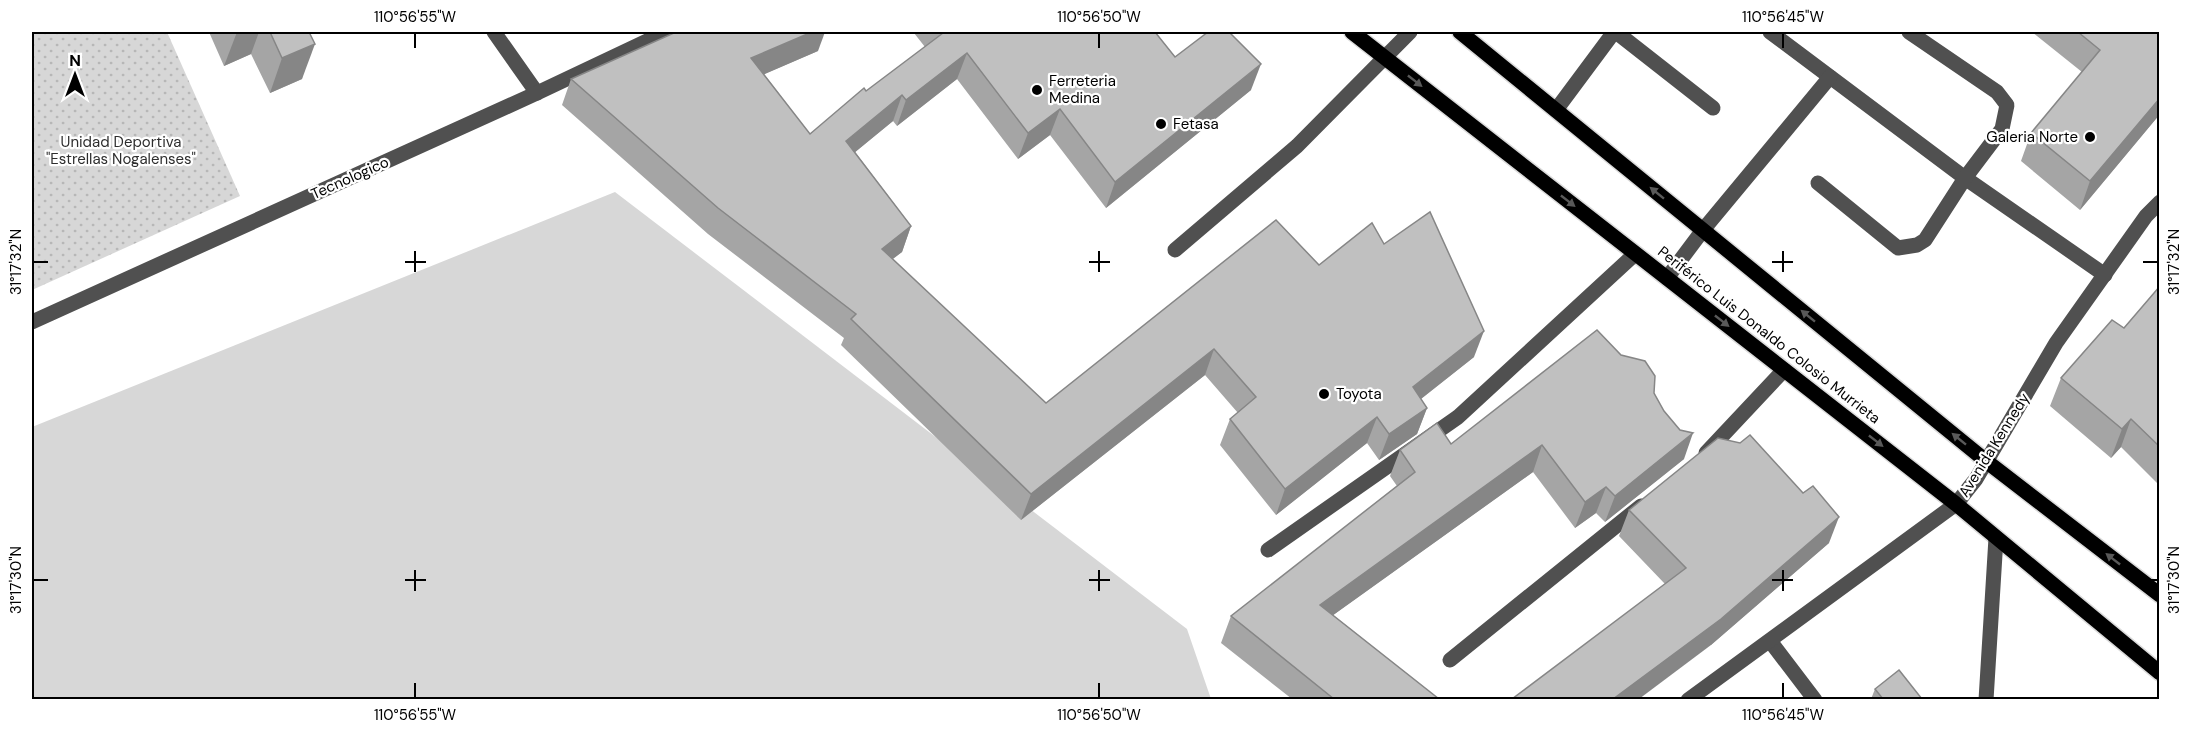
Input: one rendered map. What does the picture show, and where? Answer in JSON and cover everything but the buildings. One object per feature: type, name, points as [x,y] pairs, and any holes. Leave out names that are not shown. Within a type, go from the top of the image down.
[{"type":"main road","name":"Periférico Luis Donaldo Colosio Murrieta","points":[[1352,32],[1956,504],[2160,673]]},
{"type":"main road","points":[[1460,32],[1986,461],[2160,595]]},
{"type":"street","points":[[494,32],[537,93]]},
{"type":"street","name":"Tecnologico","points":[[32,322],[537,93],[666,32]]},
{"type":"street","points":[[1175,250],[1297,147],[1410,32]]},
{"type":"street","points":[[1556,110],[1615,32],[1713,108]]},
{"type":"street","points":[[1770,32],[1965,178],[2105,275]]},
{"type":"street","points":[[1818,183],[1898,248],[1907,248],[1925,240],[1965,178],[2002,129],[2007,105],[1997,92],[1909,32]]},
{"type":"street","points":[[1667,278],[1703,230],[1830,77]]},
{"type":"street","name":"Avenida Kennedy","points":[[1688,699],[1956,504],[1976,479],[2056,343],[2146,216],[2160,202]]},
{"type":"street","points":[[1268,550],[1458,417],[1635,254]]},
{"type":"street","points":[[1692,465],[1784,369]]},
{"type":"street","points":[[1450,660],[1655,495]]},
{"type":"street","points":[[1986,699],[1996,537]]},
{"type":"street","points":[[1770,641],[1815,699]]},
{"type":"green space","name":"Unidad Deportiva \"Estrellas Nogalenses\"","points":[[32,32],[167,32],[240,196],[32,290]]},
{"type":"green space","points":[[615,192],[1187,629],[1211,699],[32,700],[32,427]]},
{"type":"place","name":"Ferreteria Medina","points":[[1037,90]]},
{"type":"place","name":"Fetasa","points":[[1161,124]]},
{"type":"place","name":"Galeria Norte","points":[[2090,137]]},
{"type":"place","name":"Toyota","points":[[1324,394]]}]
